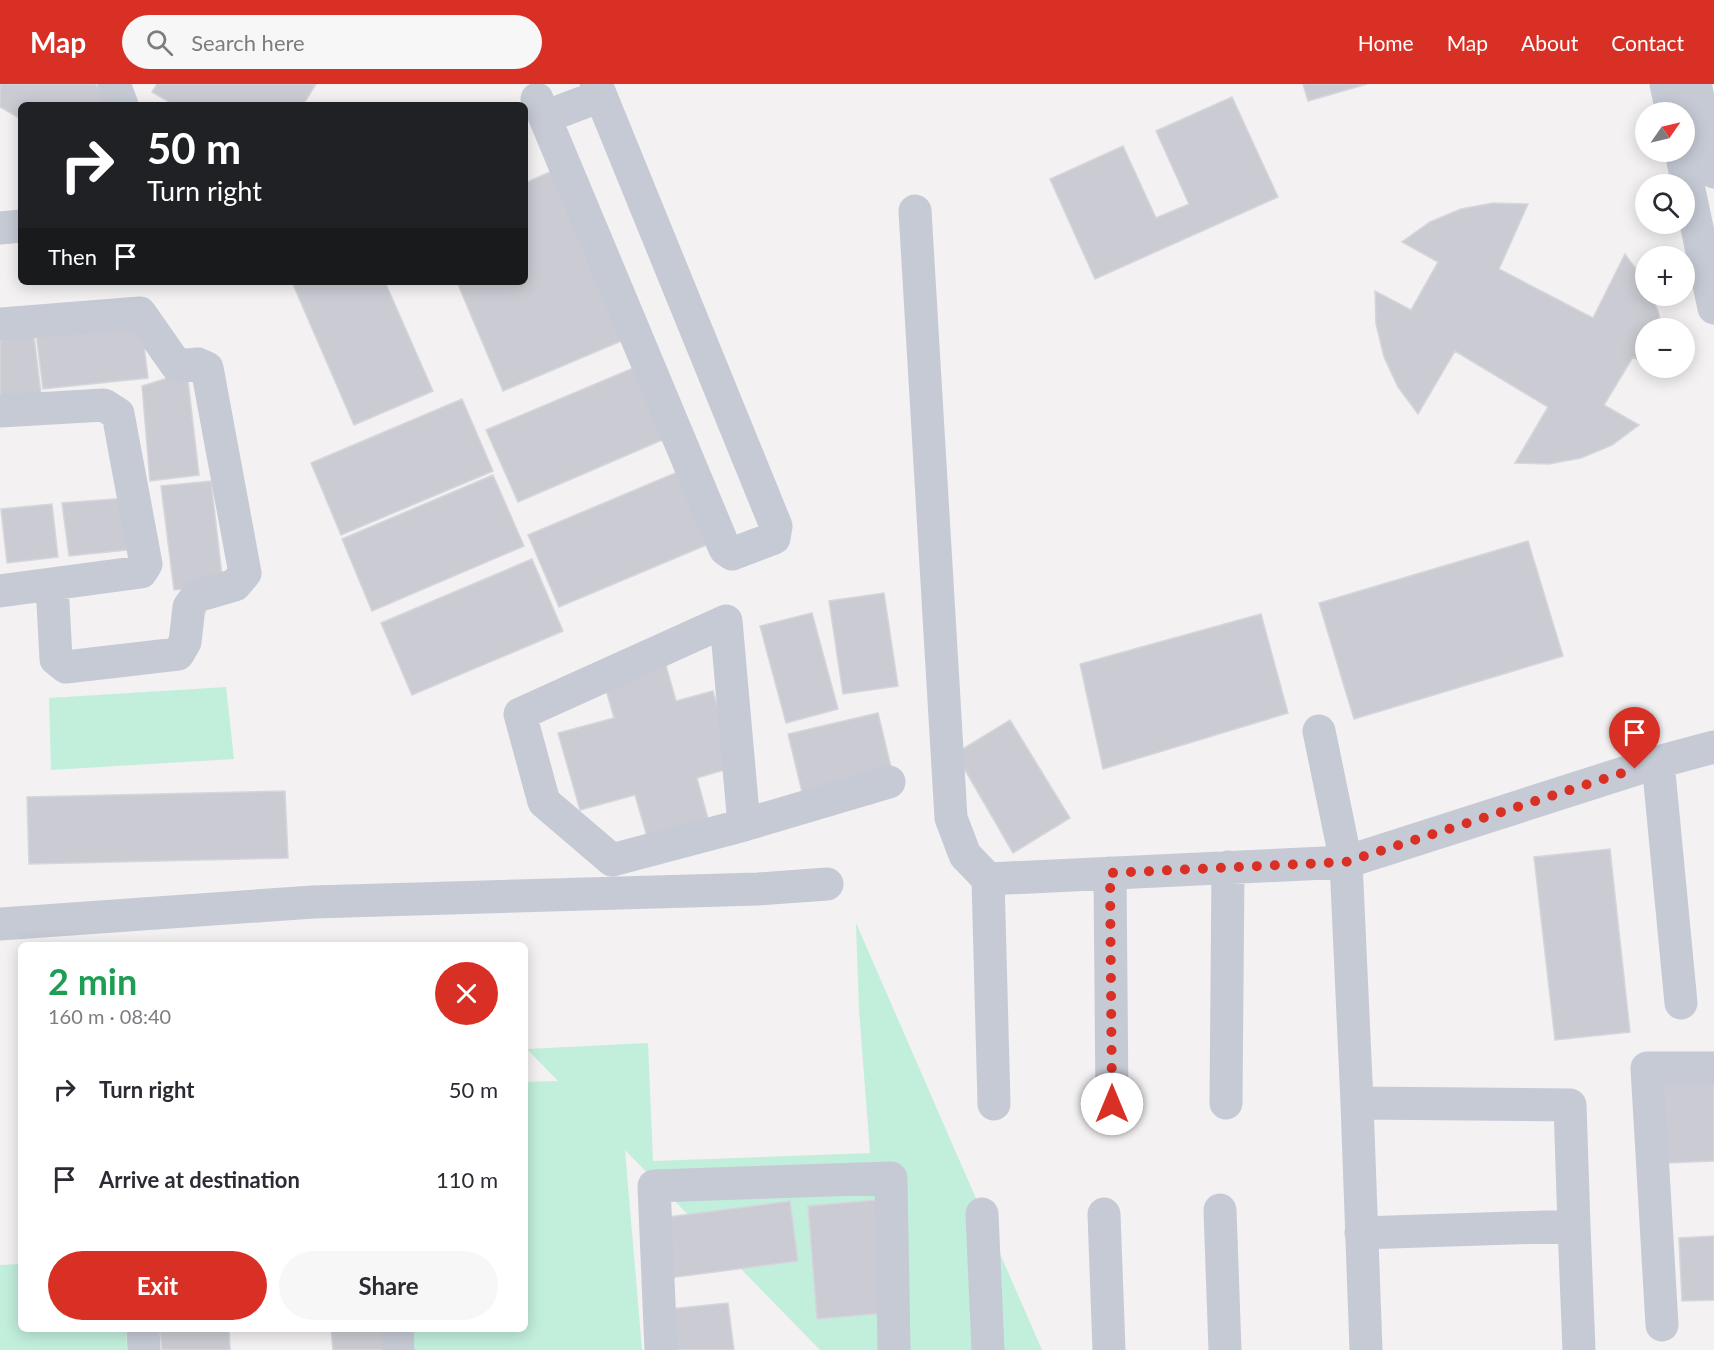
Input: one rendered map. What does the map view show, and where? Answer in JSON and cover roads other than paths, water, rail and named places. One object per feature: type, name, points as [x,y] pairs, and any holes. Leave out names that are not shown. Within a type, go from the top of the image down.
[{"type":"street","points":[[114,84],[121,102]]},
{"type":"street","points":[[1666,84],[1670,102]]},
{"type":"street","points":[[1695,84],[1714,172]]},
{"type":"street","points":[[590,88],[776,525],[774,538],[732,554],[725,549],[535,107],[590,88]]},
{"type":"street","points":[[1683,162],[1714,308]]},
{"type":"street","points":[[915,211],[951,818],[965,855],[988,879],[994,1104]]},
{"type":"street","points":[[0,228],[18,226]]},
{"type":"street","points":[[0,324],[140,313],[177,366],[198,364],[207,368],[245,573],[235,585],[197,596],[189,607],[185,642],[178,654],[66,667],[56,659],[52,584]]},
{"type":"street","points":[[0,411],[104,405],[118,414],[146,564],[141,572],[0,591]]},
{"type":"street","points":[[744,825],[726,621],[520,714],[544,802],[612,860],[744,825],[890,782]]},
{"type":"street","points":[[1319,731],[1346,862],[1366,1350]]},
{"type":"street","points":[[988,879],[1346,862],[1658,762],[1714,747]]},
{"type":"street","points":[[1658,762],[1681,1003]]},
{"type":"street","points":[[672,891],[673,844]]},
{"type":"street","points":[[1226,1103],[1228,867]]},
{"type":"street","points":[[1110,873],[1112,1104]]},
{"type":"street","points":[[0,924],[313,902],[758,889],[827,884]]},
{"type":"street","points":[[1662,1325],[1647,1068],[1714,1068]]},
{"type":"street","points":[[1357,1103],[1570,1105],[1579,1350]]},
{"type":"street","points":[[661,1350],[654,1186],[891,1178],[894,1350]]},
{"type":"street","points":[[1220,1210],[1225,1350]]},
{"type":"street","points":[[982,1214],[988,1350]]},
{"type":"street","points":[[1104,1214],[1109,1350]]},
{"type":"street","points":[[1361,1233],[1574,1226]]},
{"type":"street","points":[[143,1332],[144,1350]]},
{"type":"street","points":[[397,1332],[398,1350]]}]
